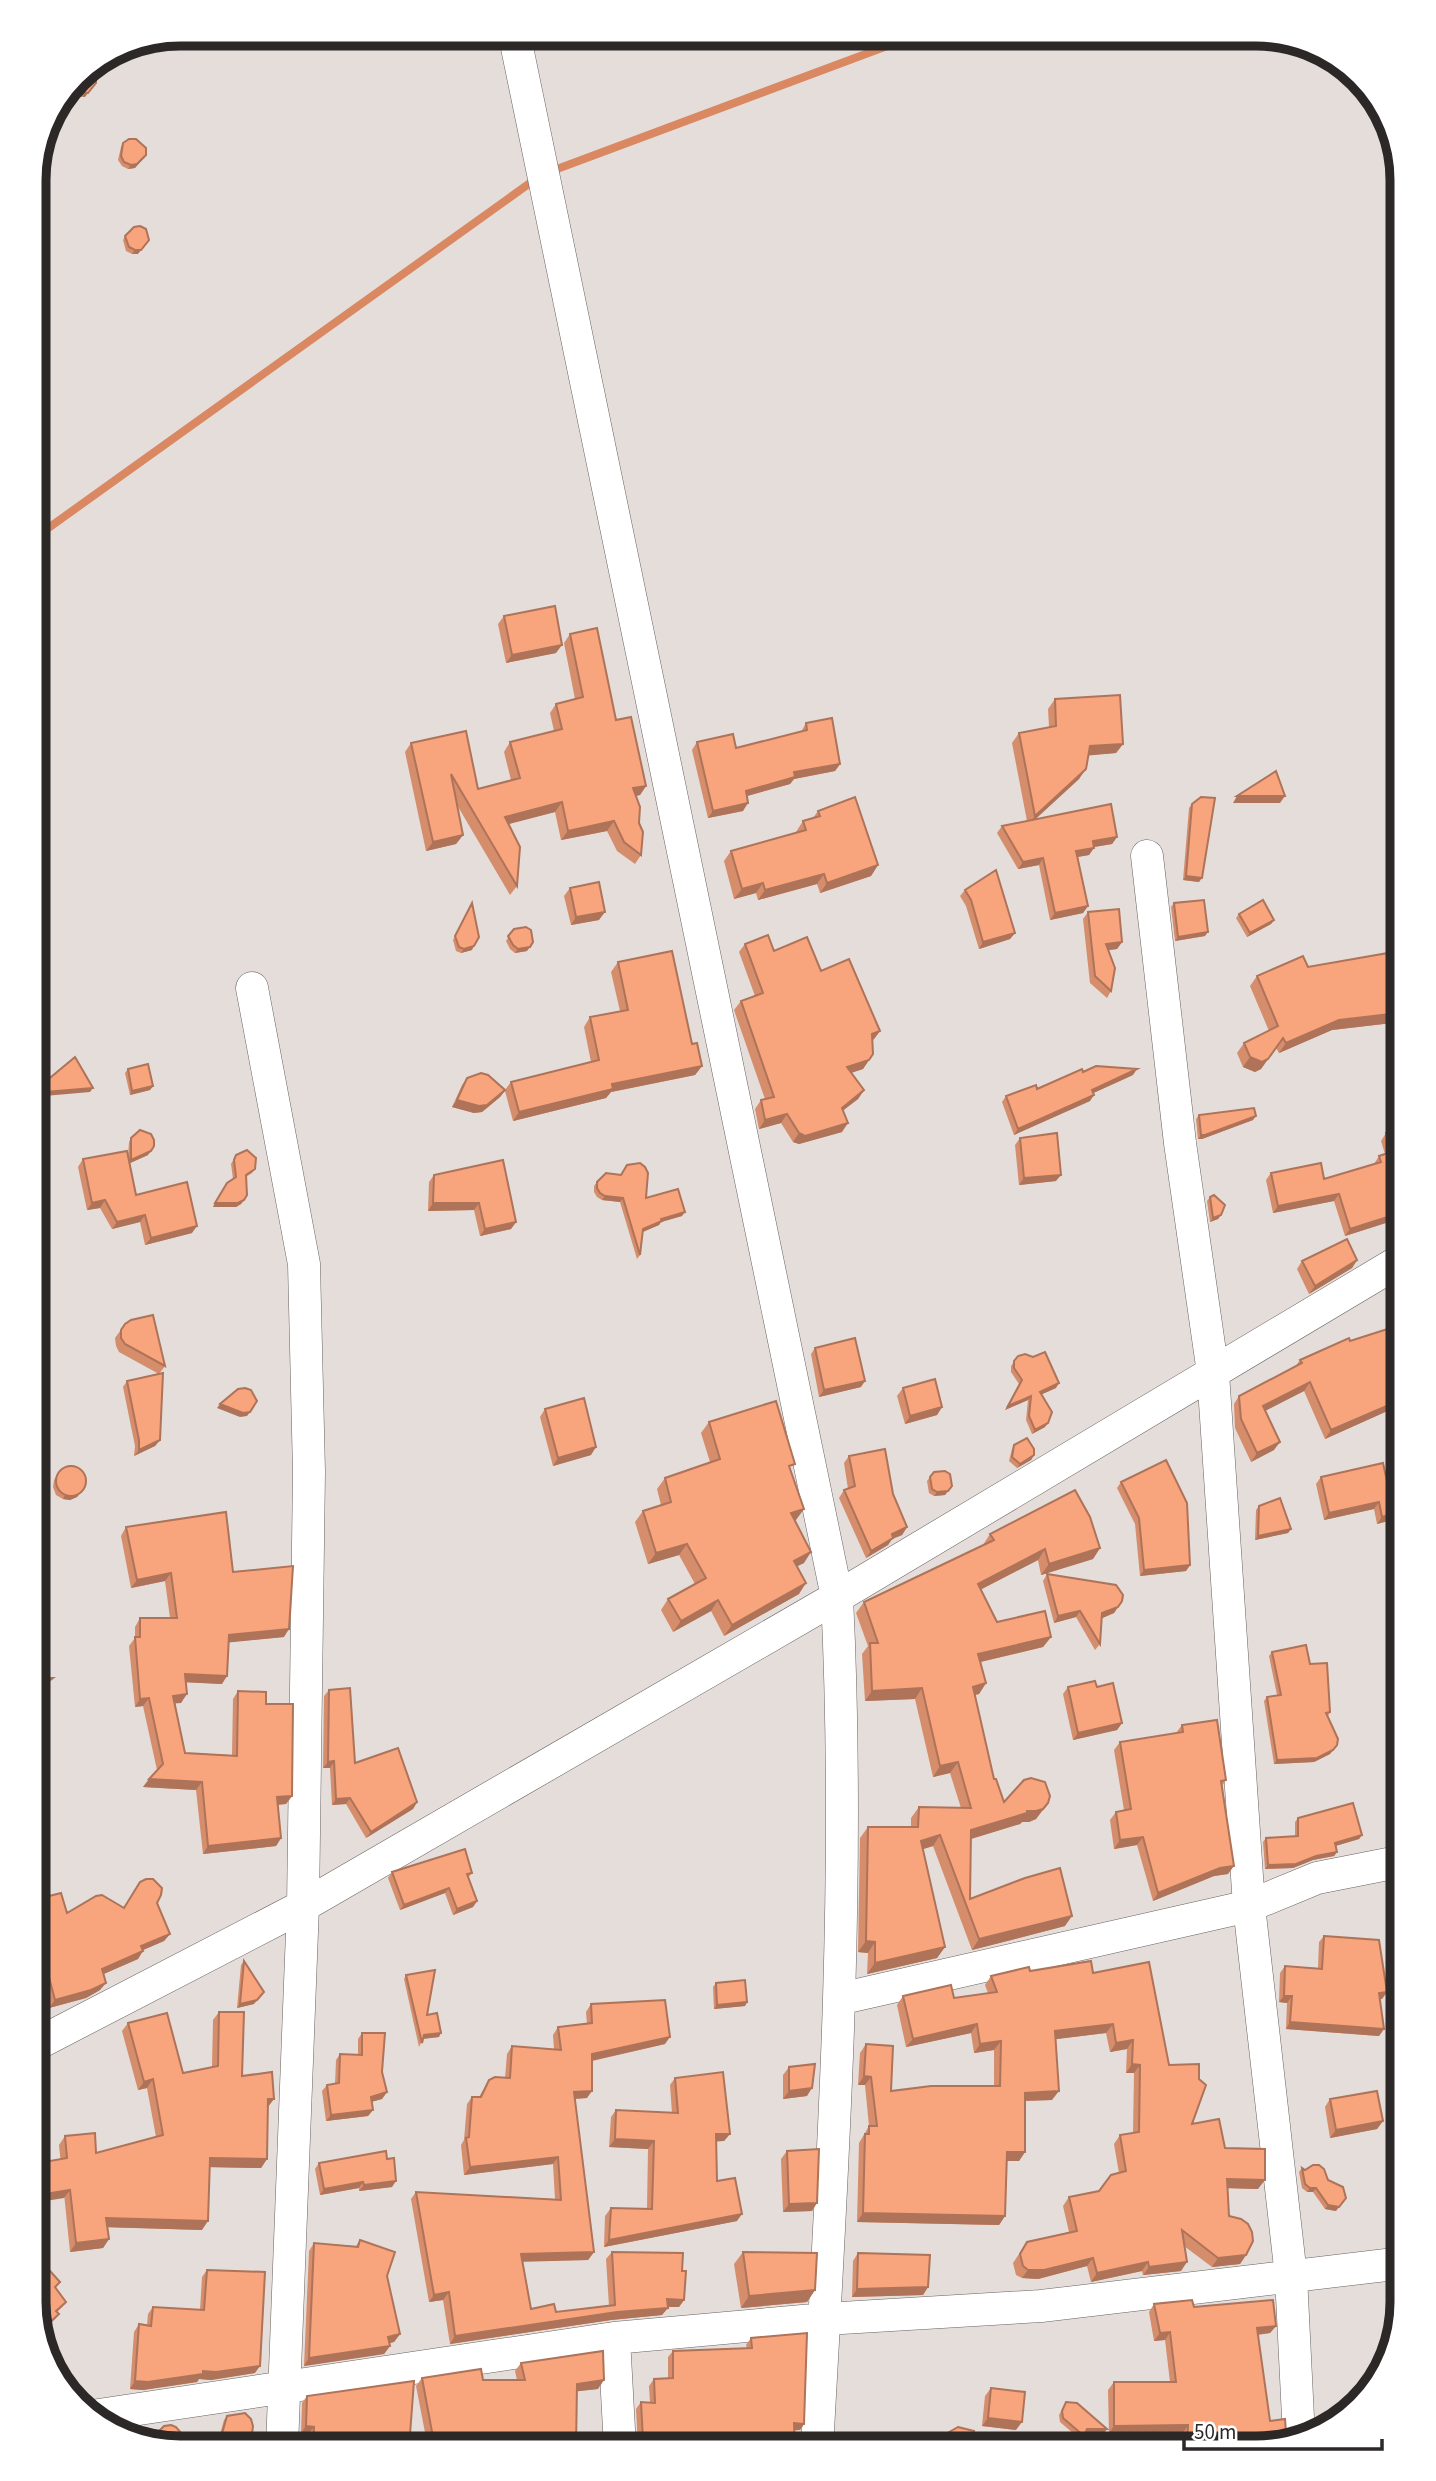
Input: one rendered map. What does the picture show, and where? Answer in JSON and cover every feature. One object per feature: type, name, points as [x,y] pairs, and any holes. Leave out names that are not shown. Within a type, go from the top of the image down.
[{"type":"street","points":[[517,46],[837,1597],[842,1706],[839,1999],[818,2436]]},
{"type":"street","points":[[1147,856],[1181,1143],[1213,1373],[1249,1906],[1291,2276],[1299,2428]]},
{"type":"street","points":[[252,988],[304,1264],[309,1472],[303,1906],[282,2435]]},
{"type":"street","points":[[46,2039],[303,1906],[837,1597],[1390,1267]]},
{"type":"street","points":[[839,1999],[1249,1906],[1317,1878],[1390,1864]]},
{"type":"street","points":[[107,2414],[614,2338],[825,2319],[1041,2306],[1390,2265]]},
{"type":"street","points":[[614,2338],[619,2435]]},
{"type":"building","points":[[95,75],[96,83],[88,93],[79,92]]},
{"type":"building","points":[[136,139],[146,148],[146,155],[137,164],[124,162],[121,156],[123,143]]},
{"type":"building","points":[[134,227],[146,229],[149,240],[141,250],[135,250],[129,247],[125,236]]},
{"type":"building","points":[[555,606],[562,645],[512,655],[504,616]]},
{"type":"building","points":[[597,628],[616,720],[631,717],[646,786],[633,788],[640,807],[639,823],[643,832],[641,855],[624,842],[614,821],[568,831],[562,802],[505,817],[520,847],[517,886],[451,774],[463,835],[433,842],[411,743],[466,731],[478,789],[520,778],[510,742],[562,729],[556,704],[583,697],[570,634]]},
{"type":"building","points":[[1120,695],[1123,744],[1090,746],[1086,769],[1035,816],[1019,733],[1056,726],[1055,699]]},
{"type":"building","points":[[832,718],[840,764],[794,772],[795,777],[746,791],[748,803],[713,811],[697,742],[733,734],[736,748],[807,730],[806,723]]},
{"type":"building","points":[[1276,771],[1285,796],[1237,796]]},
{"type":"building","points":[[855,797],[878,865],[827,883],[824,874],[765,890],[763,883],[742,889],[731,851],[806,830],[803,821],[820,816],[818,811]]},
{"type":"building","points":[[1201,797],[1215,798],[1202,878],[1186,876],[1192,804]]},
{"type":"building","points":[[1111,804],[1117,837],[1093,841],[1094,848],[1076,851],[1088,906],[1055,913],[1043,858],[1023,862],[1002,826]]},
{"type":"building","points":[[996,870],[1015,933],[983,942],[971,900],[965,890]]},
{"type":"building","points":[[599,882],[605,912],[576,917],[570,888]]},
{"type":"building","points":[[1204,900],[1208,932],[1178,937],[1174,903]]},
{"type":"building","points":[[1263,900],[1274,920],[1250,933],[1239,914]]},
{"type":"building","points":[[472,903],[479,937],[474,946],[464,949],[459,947],[455,936]]},
{"type":"building","points":[[1119,909],[1122,942],[1106,944],[1115,968],[1111,991],[1095,976],[1088,912]]},
{"type":"building","points":[[526,927],[531,930],[533,942],[530,947],[518,949],[508,936],[514,929]]},
{"type":"building","points":[[768,935],[774,951],[807,937],[821,971],[849,959],[880,1031],[872,1034],[873,1054],[869,1060],[847,1067],[864,1090],[842,1108],[848,1123],[805,1136],[799,1133],[787,1114],[765,1120],[761,1100],[774,1097],[741,1001],[763,993],[745,944]]},
{"type":"building","points":[[672,951],[692,1044],[697,1043],[702,1066],[612,1084],[613,1089],[519,1112],[511,1082],[599,1060],[590,1017],[628,1010],[618,962]]},
{"type":"building","points":[[1388,953],[1390,1014],[1339,1020],[1286,1043],[1283,1038],[1268,1059],[1262,1062],[1250,1057],[1244,1043],[1278,1026],[1257,976],[1303,956],[1308,967]]},
{"type":"building","points":[[75,1057],[93,1088],[46,1092],[46,1081]]},
{"type":"building","points":[[148,1064],[153,1086],[132,1091],[128,1069]]},
{"type":"building","points":[[1096,1066],[1137,1069],[1092,1090],[1094,1095],[1018,1129],[1006,1096],[1036,1085],[1037,1089],[1082,1069],[1083,1072]]},
{"type":"building","points":[[481,1073],[488,1075],[505,1090],[487,1105],[479,1106],[457,1100],[467,1078]]},
{"type":"building","points":[[1254,1108],[1256,1116],[1201,1135],[1199,1115]]},
{"type":"building","points":[[140,1130],[151,1134],[154,1146],[151,1151],[131,1160],[131,1138]]},
{"type":"building","points":[[1390,1132],[1390,1148],[1386,1133]]},
{"type":"building","points":[[1057,1133],[1061,1175],[1024,1178],[1020,1138]]},
{"type":"building","points":[[247,1150],[256,1158],[255,1169],[246,1175],[247,1195],[244,1200],[238,1203],[215,1203],[227,1183],[236,1177],[236,1155]]},
{"type":"building","points":[[127,1151],[136,1195],[187,1182],[197,1226],[151,1238],[145,1215],[117,1222],[105,1200],[92,1203],[83,1159]]},
{"type":"building","points":[[1390,1152],[1390,1216],[1350,1229],[1339,1194],[1278,1206],[1271,1173],[1321,1163],[1324,1179],[1381,1162],[1379,1156]]},
{"type":"building","points":[[503,1160],[516,1222],[485,1229],[479,1203],[433,1203],[434,1175]]},
{"type":"building","points":[[640,1163],[648,1173],[646,1198],[678,1189],[685,1212],[661,1219],[662,1221],[643,1229],[640,1255],[623,1198],[600,1193],[597,1182],[606,1173],[621,1175],[627,1165]]},
{"type":"building","points":[[1214,1195],[1225,1205],[1221,1215],[1213,1218],[1210,1197]]},
{"type":"building","points":[[1347,1239],[1357,1260],[1315,1286],[1302,1261]]},
{"type":"building","points":[[153,1315],[165,1366],[125,1344],[121,1338],[121,1330],[125,1324]]},
{"type":"building","points":[[1390,1328],[1390,1405],[1331,1430],[1310,1382],[1263,1406],[1280,1442],[1257,1453],[1241,1419],[1239,1396],[1302,1363],[1300,1360],[1349,1338],[1350,1341]]},
{"type":"building","points":[[855,1338],[865,1381],[824,1390],[815,1348]]},
{"type":"building","points":[[1045,1352],[1059,1383],[1040,1392],[1052,1412],[1048,1423],[1035,1430],[1029,1416],[1031,1396],[1008,1406],[1022,1380],[1014,1368],[1014,1361],[1018,1356],[1025,1354],[1033,1357]]},
{"type":"building","points":[[163,1373],[160,1440],[139,1450],[127,1381]]},
{"type":"building","points":[[935,1379],[942,1407],[910,1416],[903,1388]]},
{"type":"building","points":[[238,1389],[251,1390],[257,1401],[250,1412],[243,1413],[220,1404]]},
{"type":"building","points":[[584,1398],[596,1447],[558,1458],[545,1409]]},
{"type":"building","points":[[776,1401],[795,1464],[789,1466],[804,1509],[791,1513],[811,1552],[794,1561],[806,1583],[732,1625],[718,1600],[681,1621],[668,1599],[706,1578],[687,1544],[656,1553],[643,1511],[671,1502],[665,1478],[720,1459],[709,1422]]},
{"type":"building","points":[[1027,1438],[1034,1449],[1034,1455],[1020,1464],[1012,1457],[1014,1445]]},
{"type":"building","points":[[885,1449],[893,1494],[907,1527],[892,1534],[893,1538],[871,1551],[844,1490],[855,1486],[849,1456]]},
{"type":"building","points":[[1166,1460],[1187,1503],[1190,1565],[1144,1570],[1139,1518],[1121,1482]]},
{"type":"building","points":[[1383,1463],[1390,1490],[1390,1515],[1382,1517],[1379,1502],[1329,1513],[1321,1477]]},
{"type":"building","points":[[71,1466],[77,1467],[85,1475],[85,1487],[77,1495],[71,1496],[65,1495],[57,1487],[56,1481],[57,1475],[65,1467]]},
{"type":"building","points":[[945,1471],[950,1474],[952,1486],[948,1491],[937,1492],[932,1489],[930,1477],[934,1472]]},
{"type":"building","points":[[1075,1490],[1090,1517],[1100,1548],[1049,1564],[1045,1549],[978,1584],[997,1622],[1045,1611],[1051,1637],[978,1654],[986,1683],[973,1687],[994,1779],[1004,1802],[1024,1780],[1031,1778],[1045,1782],[1050,1796],[1043,1809],[1027,1811],[971,1830],[970,1899],[1060,1868],[1072,1916],[979,1939],[940,1835],[921,1841],[945,1947],[875,1963],[875,1942],[866,1941],[868,1827],[918,1827],[919,1807],[971,1808],[958,1762],[940,1766],[922,1688],[872,1691],[870,1643],[878,1643],[864,1602],[994,1540],[990,1534]]},
{"type":"building","points":[[1280,1498],[1291,1529],[1258,1536],[1259,1506]]},
{"type":"building","points":[[226,1512],[233,1572],[293,1566],[289,1629],[229,1635],[227,1676],[185,1674],[187,1694],[173,1696],[185,1753],[237,1756],[238,1691],[266,1692],[266,1704],[293,1704],[292,1796],[277,1797],[281,1838],[208,1846],[202,1782],[149,1779],[163,1764],[149,1698],[140,1699],[135,1637],[140,1637],[140,1618],[177,1618],[171,1573],[137,1580],[126,1527]]},
{"type":"building","points":[[1047,1574],[1116,1585],[1123,1595],[1122,1601],[1118,1607],[1102,1613],[1100,1644],[1080,1611],[1058,1616]]},
{"type":"building","points":[[1306,1645],[1310,1664],[1327,1663],[1330,1712],[1326,1713],[1338,1739],[1337,1745],[1317,1758],[1277,1760],[1267,1697],[1281,1695],[1272,1652]]},
{"type":"building","points":[[46,1675],[53,1678],[49,1681],[49,1691],[46,1692]]},
{"type":"building","points":[[1095,1681],[1097,1687],[1113,1683],[1122,1723],[1078,1733],[1068,1687]]},
{"type":"building","points":[[350,1688],[355,1763],[398,1748],[417,1802],[371,1832],[350,1798],[336,1799],[334,1761],[328,1762],[329,1690]]},
{"type":"building","points":[[1217,1720],[1226,1780],[1221,1781],[1234,1866],[1220,1868],[1158,1893],[1143,1837],[1120,1840],[1116,1812],[1131,1809],[1120,1742],[1183,1732],[1182,1725]]},
{"type":"building","points":[[1353,1803],[1362,1835],[1335,1843],[1337,1852],[1296,1864],[1268,1865],[1266,1838],[1298,1836],[1298,1818]]},
{"type":"building","points":[[465,1849],[472,1873],[467,1874],[477,1901],[457,1909],[449,1888],[404,1905],[392,1872]]},
{"type":"building","points":[[153,1879],[162,1888],[157,1903],[170,1934],[141,1946],[143,1951],[102,1969],[106,1983],[55,2000],[46,1966],[46,1897],[61,1893],[67,1913],[102,1895],[124,1908],[140,1882]]},
{"type":"building","points":[[1324,1936],[1379,1940],[1387,1992],[1379,1993],[1384,2029],[1290,2022],[1292,1996],[1284,1996],[1285,1966],[1322,1969]]},
{"type":"building","points":[[244,1961],[264,1992],[257,2000],[240,2004]]},
{"type":"building","points":[[1091,1961],[1093,1973],[1149,1962],[1169,2065],[1199,2064],[1199,2079],[1206,2085],[1192,2124],[1219,2119],[1225,2148],[1265,2149],[1265,2180],[1227,2179],[1229,2216],[1241,2219],[1248,2224],[1252,2232],[1253,2241],[1246,2255],[1218,2258],[1182,2230],[1187,2262],[1149,2267],[1148,2262],[1097,2273],[1093,2258],[1044,2270],[1028,2270],[1023,2266],[1020,2254],[1027,2242],[1077,2231],[1069,2197],[1099,2191],[1111,2175],[1126,2171],[1120,2135],[1139,2132],[1140,2065],[1132,2064],[1133,2040],[1116,2043],[1113,2024],[1055,2031],[1059,2091],[1025,2093],[1025,2152],[1007,2152],[1005,2216],[863,2213],[865,2134],[869,2134],[869,2126],[877,2126],[871,2077],[864,2076],[866,2044],[893,2046],[891,2091],[931,2086],[1000,2086],[1001,2041],[980,2044],[977,2024],[913,2039],[903,1996],[951,1985],[954,1998],[997,1992],[991,1976],[1029,1967],[1030,1971]]},
{"type":"building","points":[[435,1970],[427,2015],[437,2013],[441,2033],[424,2035],[422,2043],[406,1975]]},
{"type":"building","points":[[745,1980],[747,2002],[717,2005],[716,1983]]},
{"type":"building","points":[[665,2000],[670,2037],[592,2054],[592,2091],[574,2092],[594,2252],[521,2254],[531,2309],[554,2304],[556,2312],[615,2305],[612,2252],[683,2253],[682,2271],[686,2271],[684,2300],[667,2299],[668,2308],[617,2312],[455,2336],[449,2292],[434,2295],[416,2192],[561,2200],[558,2157],[470,2167],[466,2138],[469,2137],[472,2097],[481,2097],[489,2080],[495,2077],[510,2078],[512,2046],[561,2050],[558,2027],[592,2023],[591,2004]]},
{"type":"building","points":[[219,2012],[244,2012],[242,2076],[272,2072],[274,2099],[268,2099],[267,2159],[210,2158],[208,2221],[106,2218],[109,2239],[76,2243],[70,2190],[46,2194],[46,2162],[67,2158],[65,2136],[95,2133],[96,2153],[163,2135],[153,2079],[144,2082],[128,2023],[167,2013],[183,2073],[218,2066]]},
{"type":"building","points":[[362,2033],[385,2033],[382,2072],[387,2092],[371,2097],[373,2110],[331,2115],[327,2085],[339,2083],[340,2054],[362,2055]]},
{"type":"building","points":[[815,2064],[812,2088],[789,2091],[789,2067]]},
{"type":"building","points":[[723,2072],[730,2134],[716,2134],[717,2181],[735,2178],[742,2214],[609,2240],[611,2208],[652,2209],[654,2141],[615,2139],[616,2110],[678,2113],[675,2078]]},
{"type":"building","points":[[1377,2091],[1383,2121],[1336,2130],[1330,2099]]},
{"type":"building","points":[[819,2149],[817,2203],[789,2204],[787,2151]]},
{"type":"building","points":[[386,2151],[387,2159],[394,2158],[396,2181],[364,2185],[363,2182],[324,2189],[319,2163]]},
{"type":"building","points":[[1319,2165],[1324,2169],[1328,2180],[1343,2187],[1346,2198],[1339,2207],[1328,2205],[1316,2188],[1305,2184],[1302,2168],[1305,2170]]},
{"type":"building","points":[[360,2240],[395,2252],[387,2276],[400,2334],[388,2337],[390,2346],[309,2358],[314,2243],[358,2247]]},
{"type":"building","points":[[743,2252],[817,2253],[815,2290],[749,2296]]},
{"type":"building","points":[[858,2253],[930,2255],[928,2287],[857,2289]]},
{"type":"building","points":[[46,2267],[60,2282],[55,2287],[66,2302],[56,2311],[59,2314],[48,2325]]},
{"type":"building","points":[[207,2270],[265,2272],[260,2366],[216,2372],[203,2371],[203,2374],[148,2382],[135,2381],[139,2324],[151,2326],[153,2307],[204,2310]]},
{"type":"building","points":[[1192,2300],[1194,2307],[1273,2300],[1276,2326],[1257,2328],[1270,2421],[1285,2419],[1286,2432],[1256,2436],[1188,2436],[1188,2425],[1114,2426],[1114,2382],[1176,2382],[1170,2332],[1160,2333],[1154,2304]]},
{"type":"building","points":[[807,2333],[804,2424],[794,2423],[795,2436],[643,2435],[641,2402],[655,2403],[654,2379],[673,2378],[673,2351],[752,2348],[751,2338]]},
{"type":"building","points":[[603,2351],[604,2380],[577,2384],[576,2435],[433,2435],[422,2378],[481,2369],[483,2380],[525,2380],[521,2363]]},
{"type":"building","points":[[414,2381],[410,2435],[314,2435],[314,2427],[306,2426],[307,2396]]},
{"type":"building","points":[[991,2388],[1025,2392],[1022,2422],[988,2418]]},
{"type":"building","points":[[1066,2402],[1077,2403],[1107,2429],[1087,2429],[1084,2436],[1063,2418],[1062,2411]]},
{"type":"building","points":[[245,2413],[251,2419],[252,2434],[222,2435],[227,2416]]},
{"type":"building","points":[[164,2426],[176,2427],[182,2434],[197,2435],[159,2434]]},
{"type":"building","points":[[958,2427],[974,2431],[973,2436],[946,2434]]},
{"type":"waterway","points":[[549,172],[887,46]]},
{"type":"waterway","points":[[46,530],[537,178]]}]
